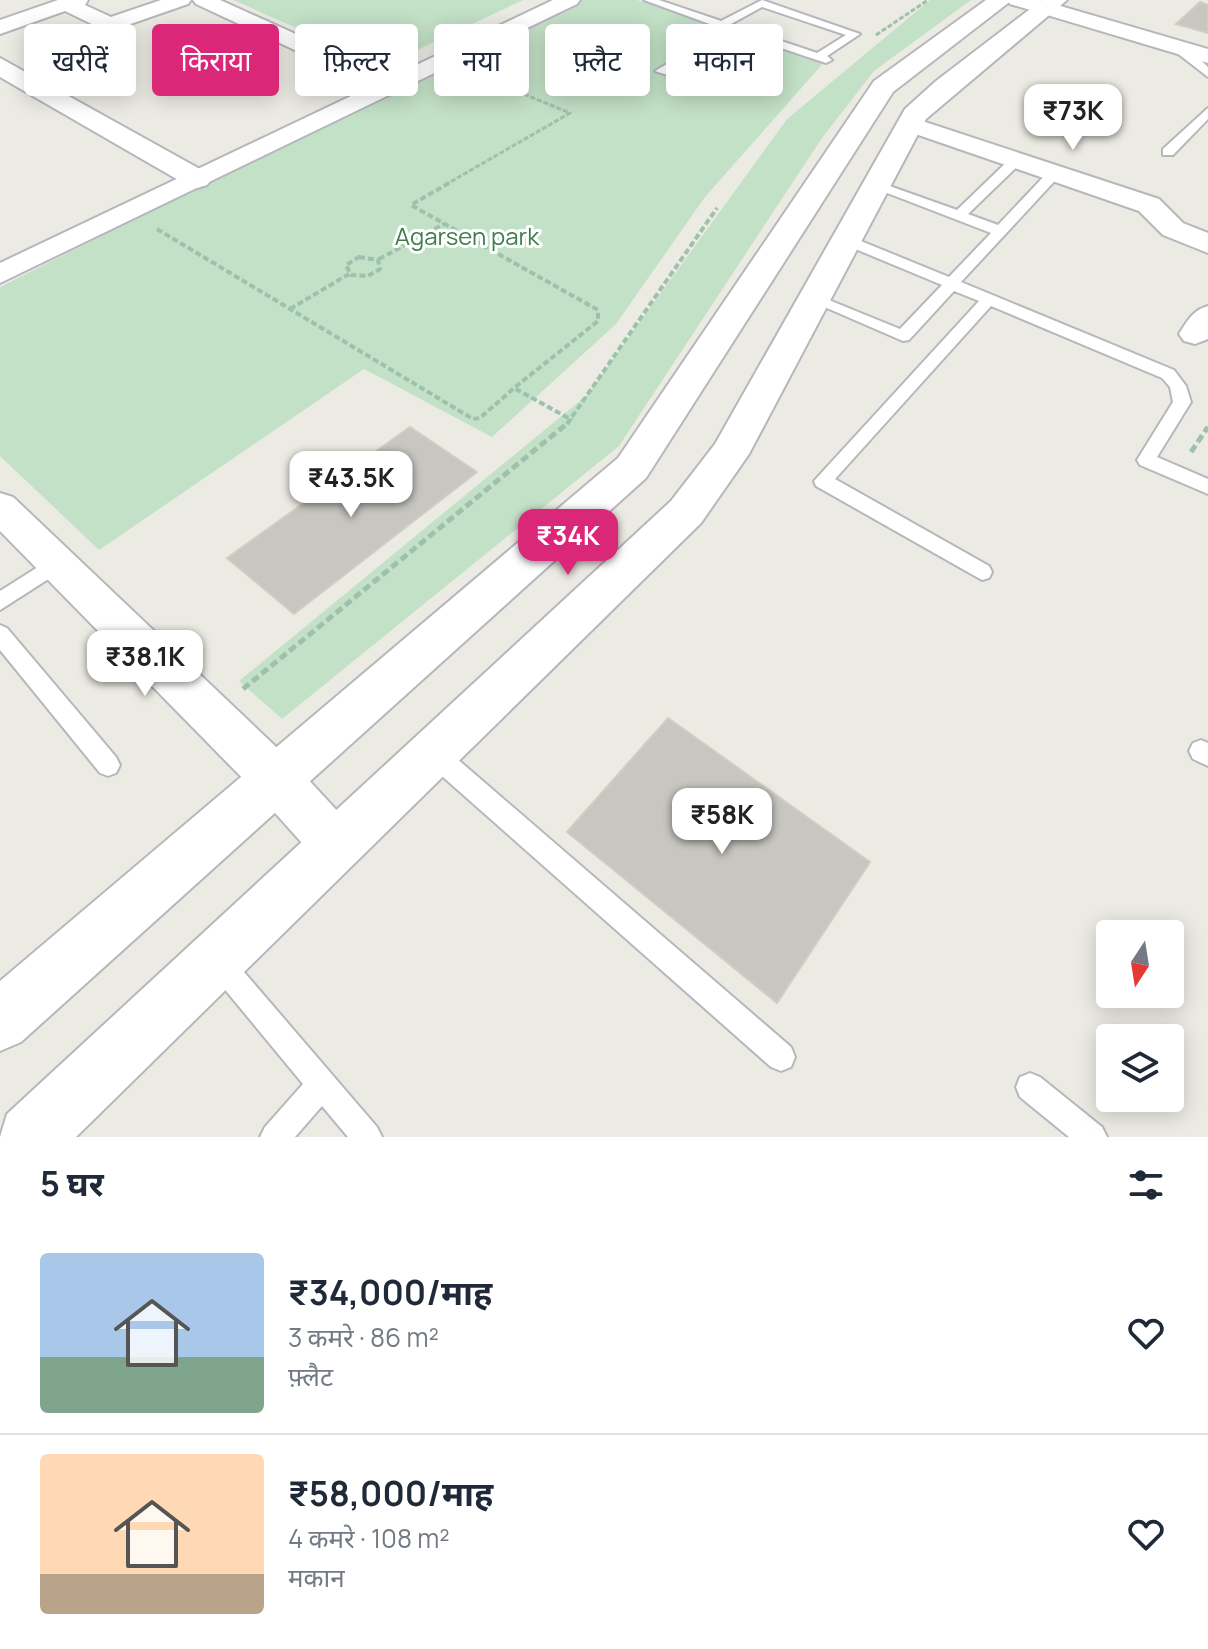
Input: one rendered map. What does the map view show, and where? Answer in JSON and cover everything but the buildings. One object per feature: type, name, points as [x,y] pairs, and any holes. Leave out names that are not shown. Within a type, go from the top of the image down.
[{"type":"street","points":[[181,0],[116,23],[108,23],[72,2],[2,44],[197,179]]},
{"type":"street","points":[[203,0],[295,42]]},
{"type":"street","points":[[418,73],[570,0]]},
{"type":"street","points":[[1026,9],[1067,34],[1145,38]]},
{"type":"street","points":[[30,1137],[686,512],[729,454],[915,115],[1026,9]]},
{"type":"street","points":[[0,1021],[632,468],[883,87],[897,74],[1026,9],[1208,56]]},
{"type":"street","points":[[0,274],[370,96]]},
{"type":"street","points":[[910,124],[1149,205],[1173,229],[1208,244]]},
{"type":"street","points":[[0,507],[276,779],[336,845]]},
{"type":"lane","points":[[649,0],[719,24]]},
{"type":"lane","points":[[724,24],[761,3],[855,34],[822,58],[783,45]]},
{"type":"lane","points":[[1176,47],[1186,52],[1208,74]]},
{"type":"lane","points":[[1168,152],[1208,112]]},
{"type":"lane","points":[[959,215],[1017,160]]},
{"type":"lane","points":[[814,299],[903,336],[949,283],[1055,173]]},
{"type":"lane","points":[[876,186],[1000,231]]},
{"type":"lane","points":[[846,240],[1168,374],[1178,386],[1182,402],[1146,460],[1208,487]]},
{"type":"lane","points":[[982,572],[823,481],[989,299]]},
{"type":"lane","points":[[0,602],[57,563]]},
{"type":"lane","points":[[0,634],[108,765]]},
{"type":"lane","points":[[433,753],[781,1057]]},
{"type":"lane","points":[[216,959],[367,1137]]},
{"type":"lane","points":[[275,1137],[323,1084]]},
{"type":"lane","points":[[1030,1087],[1092,1137]]},
{"type":"path","points":[[165,219],[151,226],[473,419],[480,418],[598,321],[598,310],[411,205],[570,113],[528,96]]},
{"type":"path","points":[[211,715],[572,420],[717,208]]},
{"type":"path","points":[[349,274],[346,265],[353,259],[364,257],[378,260],[444,224]]},
{"type":"path","points":[[290,309],[349,274],[361,277],[374,274],[381,265],[378,260]]},
{"type":"path","points":[[514,388],[572,420]]},
{"type":"green space","points":[[233,0],[523,0],[472,24],[434,24],[434,42],[418,50],[418,24],[295,24],[295,27]]},
{"type":"green space","name":"Agarsen park","points":[[571,0],[637,0],[713,24],[666,24],[666,96],[783,96],[783,46],[826,60],[705,197],[616,324],[492,437],[364,369],[99,550],[0,456],[0,287],[380,96],[418,96],[418,77],[434,69],[434,96],[529,96],[529,24],[523,24]]},
{"type":"green space","points":[[930,0],[971,0],[874,71],[822,138],[619,446],[282,719],[239,681],[587,395],[787,119]]}]
